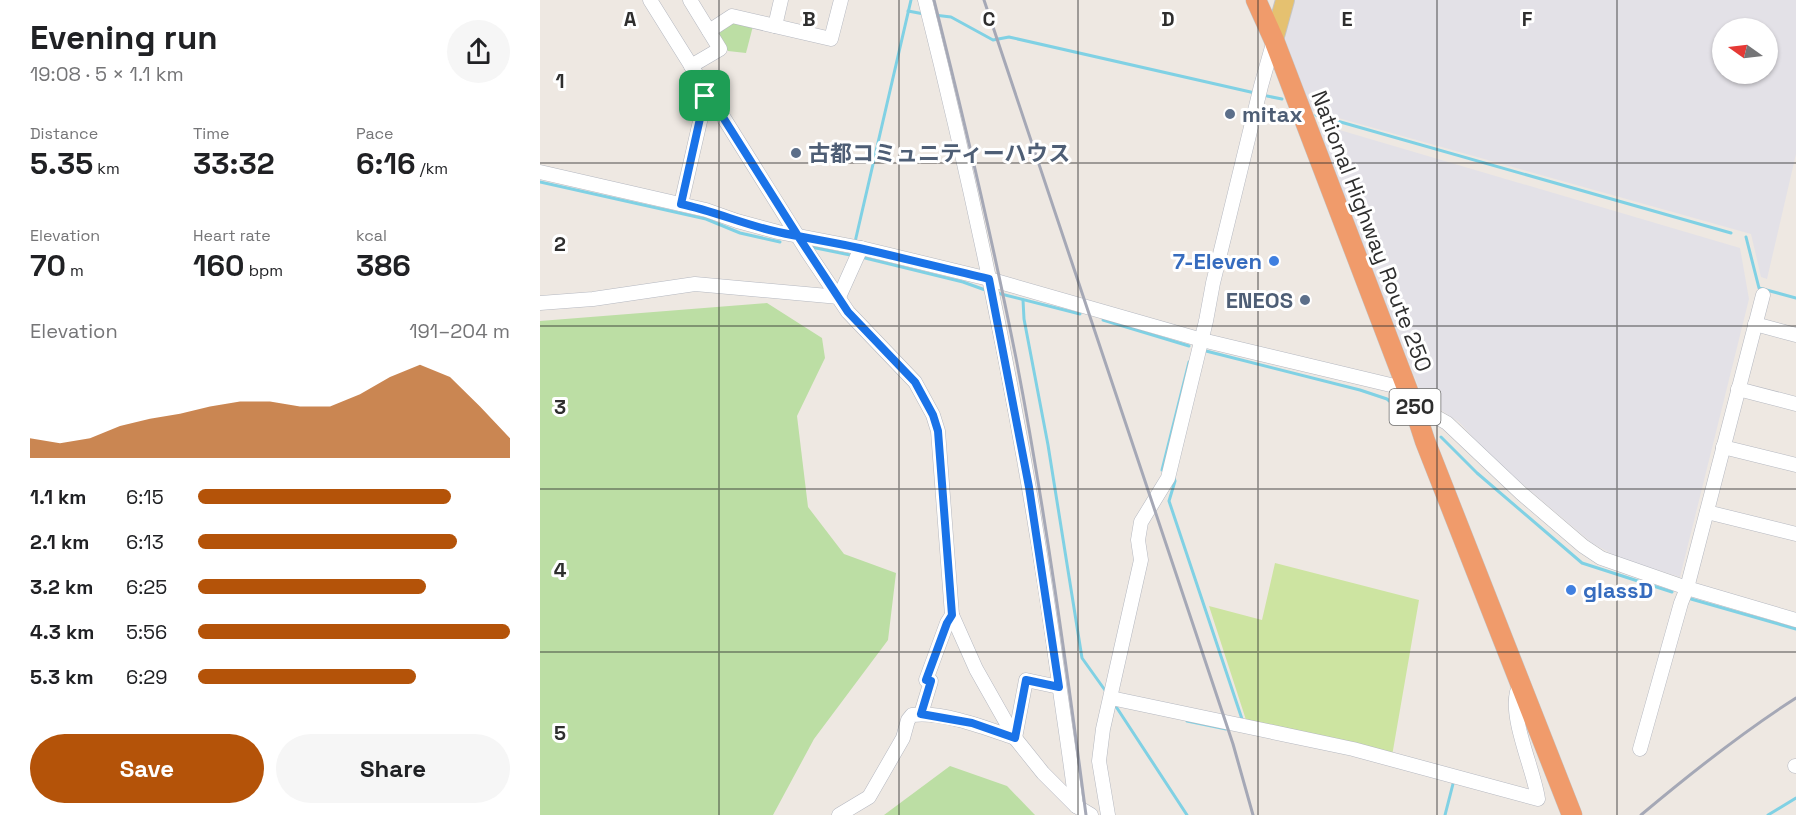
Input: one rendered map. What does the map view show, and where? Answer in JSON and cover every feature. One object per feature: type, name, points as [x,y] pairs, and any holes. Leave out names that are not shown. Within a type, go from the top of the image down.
[{"type":"highway","name":"National Highway Route 250","points":[[1257,0],[1413,404],[1425,441],[1572,815]]},
{"type":"main road","points":[[1257,0],[1272,6],[1283,0]]},
{"type":"main road","points":[[1274,40],[1283,0]]},
{"type":"street","points":[[650,0],[798,236],[839,297],[855,319],[915,382],[933,415],[938,431],[952,615],[976,669],[1015,738],[1043,772],[1076,806],[1091,815]]},
{"type":"street","points":[[690,0],[720,49],[692,66]]},
{"type":"street","points":[[775,26],[782,0]]},
{"type":"street","points":[[709,31],[732,16],[831,39],[841,0]]},
{"type":"street","points":[[927,10],[991,287],[1029,487],[1056,686],[1069,747],[1076,806]]},
{"type":"street","points":[[1108,815],[1099,761],[1103,729],[1141,560],[1138,540],[1141,522],[1168,478],[1260,86],[1274,40]]},
{"type":"street","points":[[681,204],[707,92]]},
{"type":"street","points":[[540,172],[706,210],[737,221],[859,254],[1399,387],[1413,404],[1448,423],[1521,493],[1583,546],[1611,562],[1687,588],[1796,620]]},
{"type":"street","points":[[839,297],[859,254]]},
{"type":"street","points":[[540,303],[593,299],[695,284],[839,297]]},
{"type":"street","points":[[1640,749],[1674,625],[1687,588],[1763,295]]},
{"type":"street","points":[[1755,324],[1796,335]]},
{"type":"street","points":[[1738,389],[1796,404]]},
{"type":"street","points":[[1425,441],[1428,430],[1440,423],[1448,423]]},
{"type":"street","points":[[1723,447],[1796,465]]},
{"type":"street","points":[[1707,512],[1796,534]]},
{"type":"street","points":[[921,714],[931,681],[926,680],[952,615]]},
{"type":"street","points":[[1015,738],[1026,680],[1056,686]]},
{"type":"street","points":[[1111,698],[1353,749],[1538,800],[1515,701],[1517,692],[1523,689]]},
{"type":"street","points":[[839,815],[868,796],[903,738],[908,720],[912,715],[921,714],[972,723],[1015,738]]},
{"type":"shaded area","points":[[1295,0],[1796,0],[1796,154],[1767,279],[1761,277],[1751,234],[1310,110],[1285,39]]},
{"type":"shaded area","points":[[1326,126],[1740,248],[1749,299],[1680,577],[1619,558],[1592,543],[1493,459],[1459,422],[1423,398],[1316,128]]},
{"type":"green space","points":[[730,22],[753,26],[746,53],[728,51],[719,36],[721,29]]},
{"type":"green space","points":[[767,303],[822,338],[825,358],[797,416],[808,507],[844,554],[896,573],[888,640],[814,739],[773,815],[540,815],[540,321]]},
{"type":"green space","points":[[1275,563],[1419,600],[1392,756],[1247,723],[1209,606],[1262,620]]},
{"type":"green space","points":[[950,766],[1007,786],[1035,815],[884,815]]},
{"type":"waterway","points":[[855,242],[911,0]]},
{"type":"waterway","points":[[908,11],[924,14]]},
{"type":"waterway","points":[[934,15],[951,17],[993,40],[1009,37],[1255,93]]},
{"type":"waterway","points":[[1267,96],[1282,99]]},
{"type":"waterway","points":[[1316,115],[1731,233]]},
{"type":"waterway","points":[[540,182],[706,219],[740,233],[780,242]]},
{"type":"waterway","points":[[1746,237],[1759,288],[1796,298]]},
{"type":"waterway","points":[[811,247],[855,256]]},
{"type":"waterway","points":[[861,257],[963,282],[988,291]]},
{"type":"waterway","points":[[997,293],[1080,314]]},
{"type":"waterway","points":[[1023,300],[1024,319],[1048,445],[1082,658],[1107,693]]},
{"type":"waterway","points":[[1103,320],[1189,346]]},
{"type":"waterway","points":[[1206,351],[1360,390],[1387,399],[1400,410]]},
{"type":"waterway","points":[[1162,470],[1189,362]]},
{"type":"waterway","points":[[1441,437],[1477,473],[1582,563],[1672,592]]},
{"type":"waterway","points":[[1174,478],[1169,501],[1243,722]]},
{"type":"waterway","points":[[1691,599],[1796,629]]},
{"type":"waterway","points":[[1115,705],[1187,815]]},
{"type":"waterway","points":[[1187,721],[1226,729]]},
{"type":"waterway","points":[[1445,815],[1454,780]]},
{"type":"waterway","points":[[1768,815],[1796,798]]},
{"type":"railway","points":[[934,0],[977,179],[1016,358],[1054,586],[1086,815]]},
{"type":"railway","points":[[984,0],[1233,744],[1253,815]]},
{"type":"railway","points":[[1641,815],[1717,754],[1796,698]]},
{"type":"place","name":"mitax","points":[[1230,114]]},
{"type":"place","name":"古都コミュニティーハウス","points":[[796,153]]},
{"type":"place","name":"7-Eleven","points":[[1274,261]]},
{"type":"place","name":"ENEOS","points":[[1305,300]]},
{"type":"place","name":"glassD","points":[[1571,590]]},
{"type":"route","points":[[705,96],[681,204],[778,232],[798,236],[861,248],[989,279],[1029,487],[1047,594],[1059,687],[1026,680],[1015,738],[972,723],[921,714],[931,681],[926,680],[952,615],[938,431],[933,415],[915,382],[848,312],[807,251],[798,236],[707,92],[705,96]]}]
